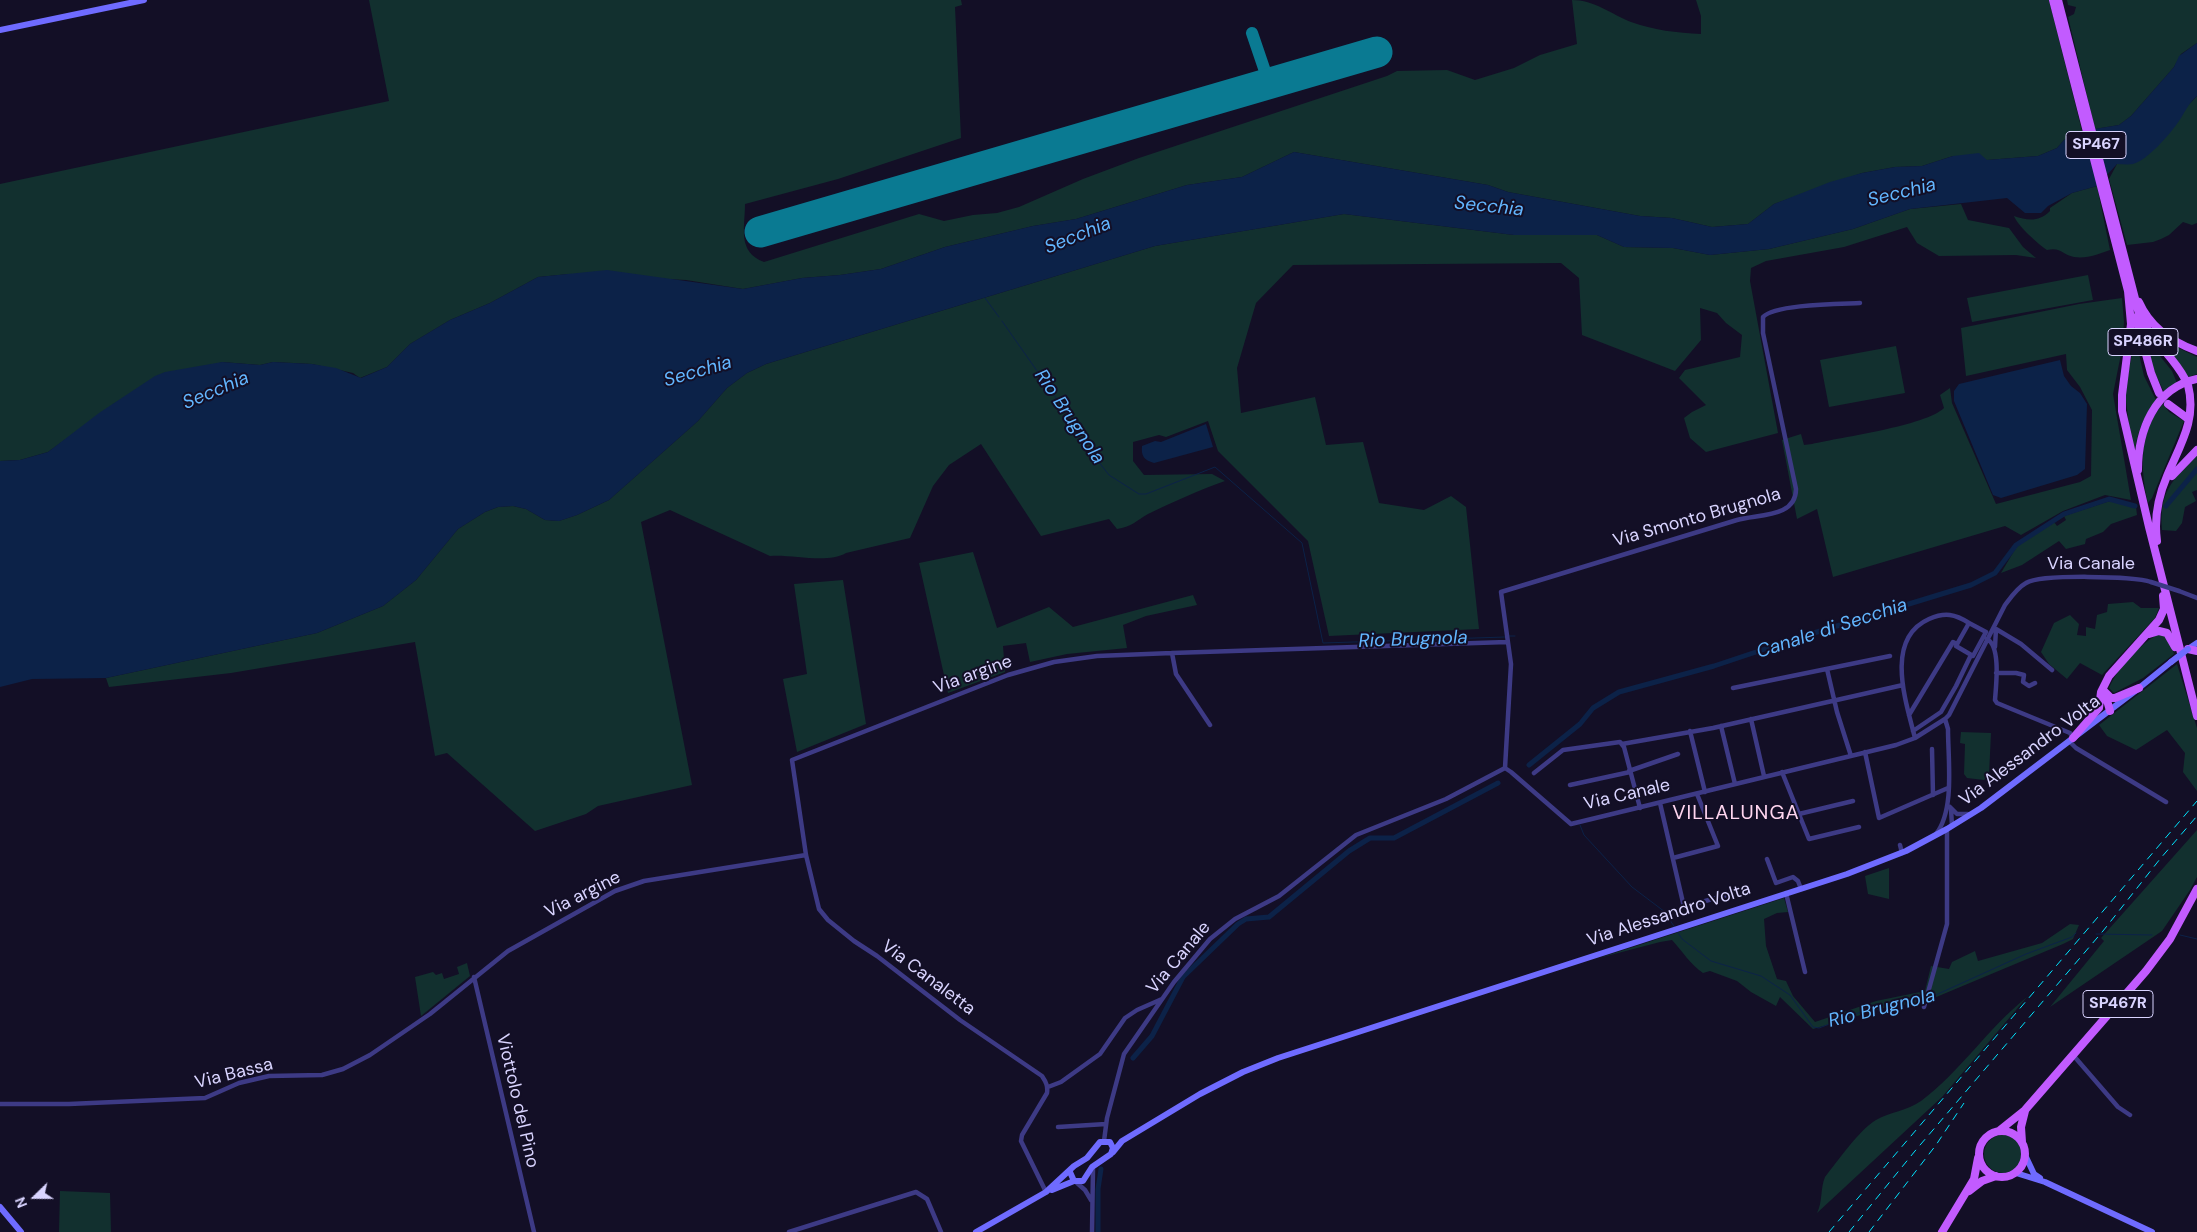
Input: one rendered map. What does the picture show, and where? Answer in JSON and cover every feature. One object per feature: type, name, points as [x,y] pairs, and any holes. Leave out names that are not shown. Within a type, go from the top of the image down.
[{"type":"main road","points":[[0,30],[144,0]]},
{"type":"main road","points":[[2052,0],[2058,10]]},
{"type":"main road","points":[[2058,0],[2058,10]]},
{"type":"main road","name":"SP467","points":[[2058,10],[2128,280],[2131,324],[2122,395],[2122,411],[2161,571]]},
{"type":"main road","points":[[2071,740],[2099,708],[2103,691],[2113,671],[2149,634],[2164,609],[2156,513],[2171,469],[2186,440],[2191,425],[2193,406],[2186,382],[2179,369],[2146,329],[2128,280]]},
{"type":"main road","name":"SP486R","points":[[2128,280],[2141,306],[2155,326],[2174,340],[2197,351]]},
{"type":"main road","name":"SP486R","points":[[2128,291],[2151,373],[2159,393]]},
{"type":"main road","points":[[2138,480],[2138,452],[2141,436],[2151,413],[2158,403],[2173,389],[2197,379]]},
{"type":"main road","points":[[2168,404],[2187,418]]},
{"type":"main road","points":[[2164,488],[2176,470],[2197,450]]},
{"type":"main road","points":[[2161,571],[2197,716]]},
{"type":"main road","points":[[2149,634],[2159,631],[2167,633],[2184,668]]},
{"type":"main road","points":[[2188,649],[2197,643]]},
{"type":"main road","points":[[2188,649],[2197,651]]},
{"type":"main road","name":"Via Alessandro Volta","points":[[1122,1141],[1200,1094],[1251,1068],[1278,1058],[1681,926],[1801,889],[1873,865],[1902,853],[1950,828],[1981,808],[2110,711],[2188,649]]},
{"type":"main road","points":[[2103,691],[2111,698],[2115,698],[2139,688]]},
{"type":"main road","points":[[2103,691],[2110,711]]},
{"type":"main road","name":"SP467R","points":[[1979,1154],[1985,1138],[2000,1130],[2025,1110],[2156,959],[2182,919],[2197,889]]},
{"type":"main road","points":[[2025,1110],[2021,1127],[2026,1157],[2034,1174],[2045,1182]]},
{"type":"main road","points":[[2000,1130],[2013,1133],[2022,1142]]},
{"type":"main road","points":[[976,1232],[1046,1192],[1087,1158],[1098,1144],[1122,1141]]},
{"type":"main road","points":[[1046,1192],[1083,1181],[1094,1165],[1109,1157],[1122,1141]]},
{"type":"main road","points":[[1107,1142],[1112,1152]]},
{"type":"main road","points":[[1979,1154],[1984,1168],[1996,1176]]},
{"type":"main road","points":[[1942,1232],[1966,1194],[1976,1172],[1979,1154]]},
{"type":"main road","points":[[1966,1194],[1982,1181],[1996,1176],[2006,1177],[2016,1173],[2026,1157]]},
{"type":"main road","points":[[1070,1172],[1075,1182]]},
{"type":"main road","points":[[2016,1173],[2045,1182],[2152,1232]]},
{"type":"main road","points":[[0,1207],[21,1232]]},
{"type":"street","name":"Via Smonto Brugnola","points":[[1505,768],[1511,673],[1501,592],[1737,520],[1789,508],[1795,501],[1796,489],[1762,325],[1763,317],[1769,312],[1801,307],[1860,303]]},
{"type":"street","name":"Via Canale","points":[[1107,1142],[1106,1124],[1124,1054],[1186,966],[1218,932],[1235,920],[1279,896],[1346,842],[1366,830],[1469,789],[1505,768],[1571,824],[1852,756],[1915,738],[1945,719],[1975,653],[2014,594],[2026,583],[2034,580],[2057,577],[2134,578],[2152,582],[2197,598]]},
{"type":"street","points":[[1915,738],[1909,715],[1902,668],[1904,648],[1916,628],[1924,622],[1947,614],[1960,617],[1987,635],[1994,648]]},
{"type":"street","points":[[1957,644],[1969,623]]},
{"type":"street","points":[[2052,670],[2021,644],[1996,629],[1994,648],[1996,673],[1995,700],[1997,704],[2070,733],[2071,740],[2076,748],[2166,802]]},
{"type":"street","name":"Via argine","points":[[792,760],[1008,675],[1054,662],[1096,656],[1507,638]]},
{"type":"street","points":[[1909,715],[1953,642],[1957,644],[1956,646],[1975,653],[1941,712],[1913,731]]},
{"type":"street","points":[[1172,653],[1176,674],[1210,724]]},
{"type":"street","points":[[1733,688],[1890,656]]},
{"type":"street","points":[[1827,669],[1834,700],[1852,756]]},
{"type":"street","points":[[1996,673],[2024,675],[2023,682],[2030,686],[2035,683]]},
{"type":"street","points":[[1534,773],[1563,750],[1616,741],[1622,744],[1720,726],[1904,685]]},
{"type":"street","points":[[1751,719],[1764,776]]},
{"type":"street","points":[[1933,837],[1944,821],[1947,812],[1948,723],[1945,719]]},
{"type":"street","points":[[1720,726],[1735,784]]},
{"type":"street","points":[[1690,731],[1705,792]]},
{"type":"street","points":[[1622,744],[1640,808]]},
{"type":"street","points":[[1932,749],[1932,795]]},
{"type":"street","points":[[1865,752],[1879,818],[1948,788]]},
{"type":"street","points":[[1570,786],[1630,772],[1678,754]]},
{"type":"street","name":"Via Canaletta","points":[[792,760],[806,855],[819,909],[828,920],[960,1020],[1042,1076],[1048,1087]]},
{"type":"street","points":[[1782,772],[1809,839],[1859,826]]},
{"type":"street","points":[[1673,858],[1718,846],[1697,794]]},
{"type":"street","points":[[1799,814],[1853,801]]},
{"type":"street","points":[[1924,1007],[1947,924],[1950,828],[1950,807],[1948,801]]},
{"type":"street","points":[[1660,803],[1684,907],[1730,894]]},
{"type":"street","points":[[1950,807],[1956,814],[1961,816],[1981,808]]},
{"type":"street","points":[[1947,812],[1950,828]]},
{"type":"street","points":[[1900,845],[1902,853]]},
{"type":"street","name":"Via argine","points":[[474,977],[516,947],[628,886],[649,880],[806,855]]},
{"type":"street","points":[[1767,859],[1776,882],[1793,877],[1798,881],[1801,889]]},
{"type":"street","points":[[1786,893],[1805,972]]},
{"type":"street","name":"Via Bassa","points":[[0,1104],[75,1104],[205,1098],[240,1083],[268,1076],[322,1076],[343,1069],[370,1055],[430,1014],[474,977]]},
{"type":"street","name":"Viottolo del Pino","points":[[474,977],[534,1232]]},
{"type":"street","points":[[1046,1192],[1024,1150],[1021,1138],[1044,1099],[1048,1087],[1061,1082],[1100,1054],[1125,1018],[1163,998]]},
{"type":"street","points":[[2073,1055],[2118,1107],[2130,1115]]},
{"type":"street","points":[[1058,1127],[1106,1124]]},
{"type":"street","points":[[1092,1232],[1092,1172],[1094,1165]]},
{"type":"street","points":[[1075,1182],[1086,1190],[1092,1201]]},
{"type":"street","points":[[789,1232],[916,1192],[926,1200],[941,1232]]},
{"type":"green space","points":[[369,0],[961,0],[962,5],[955,7],[961,138],[838,179],[745,204],[744,238],[746,246],[755,258],[764,262],[919,214],[944,221],[973,215],[997,213],[1019,207],[1083,179],[1139,158],[1387,76],[1397,71],[1447,70],[1475,80],[1514,68],[1540,55],[1577,44],[1572,0],[1588,2],[1631,22],[1648,27],[1674,32],[1701,34],[1701,16],[1696,0],[2049,0],[2082,131],[2064,140],[2057,148],[2038,156],[1987,160],[1953,156],[1922,166],[1895,167],[1862,173],[1774,204],[1748,224],[1712,227],[1672,218],[1640,216],[1508,192],[1488,185],[1294,152],[1242,177],[1187,185],[1076,219],[1033,226],[945,247],[881,269],[802,278],[743,289],[686,280],[569,274],[538,277],[490,303],[450,320],[410,344],[387,367],[360,378],[353,373],[312,364],[273,362],[260,365],[222,362],[115,403],[48,452],[20,460],[0,461],[0,184],[389,101]]},
{"type":"green space","points":[[2067,0],[2197,0],[2197,43],[2181,54],[2174,67],[2131,116],[2119,125],[2095,129],[2068,17],[2074,14],[2076,7],[2068,5]]},
{"type":"green space","points":[[2197,96],[2197,223],[2192,225],[2183,222],[2169,235],[2161,239],[2153,242],[2127,245],[2109,179],[2117,164],[2132,164]]},
{"type":"green space","points":[[2097,186],[2110,250],[2106,252],[2093,256],[2079,257],[2070,256],[2059,250],[2047,250],[2023,229],[2014,216],[2029,220],[2037,219],[2046,215],[2050,208],[2072,193]]},
{"type":"green space","points":[[1961,204],[1968,220],[2009,228],[2023,247],[2036,258],[2016,255],[1939,256],[1917,243],[1907,227],[1844,247],[1766,261],[1751,268],[1750,281],[1778,433],[1706,452],[1690,438],[1684,418],[1706,405],[1679,378],[1685,370],[1740,357],[1742,335],[1726,323],[1717,313],[1700,308],[1701,340],[1675,371],[1582,335],[1579,278],[1561,263],[1293,265],[1256,303],[1237,368],[1241,413],[1315,397],[1326,445],[1363,442],[1379,503],[1424,510],[1451,496],[1466,507],[1479,629],[1329,636],[1308,541],[1218,451],[1208,421],[1166,437],[1159,435],[1133,442],[1133,461],[1144,475],[1212,474],[1225,481],[1196,492],[1148,514],[1130,525],[1117,529],[1109,519],[1041,536],[981,444],[949,465],[933,486],[910,538],[838,556],[819,558],[770,556],[670,510],[641,522],[692,785],[598,806],[586,814],[535,831],[447,753],[435,756],[415,642],[231,673],[109,687],[106,678],[317,633],[383,606],[416,580],[458,529],[485,512],[498,507],[513,506],[526,509],[545,520],[559,521],[609,500],[698,421],[727,388],[747,373],[766,364],[1155,246],[1344,214],[1514,235],[1597,235],[1624,247],[1673,248],[1710,255],[1769,249],[1853,229],[1910,209]]},
{"type":"green space","points":[[2088,275],[2093,300],[1972,322],[1967,298]]},
{"type":"green space","points":[[2122,298],[2124,322],[2122,349],[2113,394],[2131,500],[2105,495],[2063,511],[2021,535],[2005,526],[1833,577],[1817,509],[1797,519],[1782,440],[1801,434],[1804,445],[1812,444],[1882,430],[1920,420],[1944,408],[1940,395],[1950,388],[1952,403],[1996,504],[2080,482],[2091,476],[2092,410],[2080,387],[2067,370],[2066,354],[1966,376],[1961,328],[2079,304]]},
{"type":"green space","points":[[2152,331],[2166,342],[2197,357],[2197,374],[2188,377]]},
{"type":"green space","points":[[2135,336],[2144,376],[2156,400],[2142,424],[2135,452],[2130,434],[2125,392]]},
{"type":"green space","points":[[2144,336],[2172,371],[2177,383],[2164,392],[2154,371]]},
{"type":"green space","points":[[1896,346],[1905,393],[1829,407],[1820,360]]},
{"type":"green space","points":[[2163,404],[2169,412],[2184,421],[2152,498],[2148,503],[2143,464],[2144,451],[2149,427]]},
{"type":"green space","points":[[2197,455],[2197,490],[2192,492],[2196,501],[2185,507],[2182,523],[2176,531],[2162,530],[2165,496],[2174,480]]},
{"type":"green space","points":[[2110,501],[2136,507],[2137,515],[2111,524],[2103,532],[2086,539],[2085,544],[2066,549],[2059,541],[2022,565],[2001,573],[2017,546],[2054,522],[2057,526],[2066,520],[2064,516]]},
{"type":"green space","points":[[973,552],[997,628],[1049,607],[1073,627],[1193,595],[1197,605],[1146,616],[1123,625],[1127,648],[1067,654],[1030,662],[1026,643],[1003,646],[1005,672],[948,693],[919,563]]},
{"type":"green space","points":[[843,580],[866,724],[797,752],[783,679],[807,674],[794,584]]},
{"type":"green space","points":[[2133,602],[2141,608],[2159,608],[2155,618],[2102,675],[2080,663],[2067,679],[2049,664],[2041,652],[2054,623],[2070,615],[2079,624],[2077,635],[2086,636],[2086,627],[2095,629],[2097,615],[2107,612],[2108,604]]},
{"type":"green space","points":[[2160,633],[2170,640],[2174,654],[2143,678],[2114,693],[2109,688],[2124,664],[2145,643]]},
{"type":"green space","points":[[2177,664],[2197,728],[2197,791],[2183,772],[2185,753],[2167,730],[2136,750],[2107,736],[2099,725]]},
{"type":"green space","points":[[1961,732],[1991,733],[1989,775],[1984,780],[1967,778],[1964,774],[1965,744],[1960,743]]},
{"type":"green space","points":[[2197,830],[2197,877],[2162,931],[2050,1007],[2104,941],[2101,938]]},
{"type":"green space","points":[[1889,868],[1889,899],[1868,894],[1865,876]]},
{"type":"green space","points":[[1784,898],[1788,912],[1777,913],[1764,919],[1766,946],[1777,979],[1786,981],[1793,996],[1815,1022],[1876,1001],[1925,991],[1931,966],[1949,969],[1952,962],[1975,951],[1978,961],[2042,943],[2070,924],[2079,925],[2073,939],[2063,944],[1922,1003],[1891,1006],[1813,1029],[1780,997],[1776,1006],[1751,992],[1737,981],[1710,971],[1703,973],[1690,962],[1672,940],[1599,958]]},
{"type":"green space","points":[[467,963],[470,976],[421,1016],[415,977],[433,972],[436,975],[442,973],[444,979],[459,974],[457,967]]},
{"type":"green space","points":[[2027,997],[1942,1097],[1817,1213],[1825,1177],[1863,1131],[1876,1120],[1921,1101],[1949,1076],[2000,1022]]},
{"type":"green space","points":[[2003,1135],[2017,1140],[2022,1154],[2017,1168],[2003,1173],[1989,1168],[1984,1154],[1989,1140]]},
{"type":"green space","points":[[60,1191],[110,1193],[111,1232],[59,1232]]},
{"type":"water","name":"Secchia","points":[[2197,43],[2197,96],[2164,139],[2139,162],[2117,164],[2097,186],[2072,193],[2048,206],[2041,213],[2025,213],[2007,198],[1910,209],[1853,229],[1769,249],[1710,255],[1673,248],[1624,247],[1597,235],[1514,235],[1344,214],[1155,246],[766,364],[747,373],[727,388],[698,421],[609,500],[559,521],[545,520],[526,509],[513,506],[498,507],[485,512],[458,529],[416,580],[383,606],[317,633],[106,678],[32,679],[0,687],[0,461],[20,460],[48,452],[99,413],[155,376],[165,372],[222,362],[260,365],[273,362],[312,364],[336,368],[361,378],[387,367],[410,344],[450,320],[490,303],[538,277],[607,270],[743,289],[802,278],[881,269],[945,247],[1033,226],[1076,219],[1187,185],[1242,177],[1294,152],[1488,185],[1508,192],[1640,216],[1672,218],[1712,227],[1748,224],[1774,204],[1830,182],[1862,173],[1895,167],[1922,166],[1953,156],[1979,153],[1987,160],[2038,156],[2057,148],[2064,140],[2082,131],[2119,125],[2131,116],[2174,67],[2179,56]]},
{"type":"water","points":[[2060,360],[2064,376],[2071,386],[2080,393],[2087,404],[2085,469],[2077,475],[2001,498],[1993,495],[1954,401],[1954,391],[1959,384]]},
{"type":"water","points":[[1206,424],[1213,447],[1154,463],[1143,455],[1142,446],[1155,441],[1161,442]]},
{"type":"waterway","name":"Rio Brugnola","points":[[985,298],[999,317]]},
{"type":"waterway","name":"Rio Brugnola","points":[[1002,321],[1068,415],[1073,418],[1079,437],[1109,475],[1139,494],[1146,494],[1215,467],[1302,543],[1323,643],[1505,637]]},
{"type":"waterway","name":"Canale di Secchia","points":[[2166,506],[2197,469]]},
{"type":"waterway","name":"Canale di Secchia","points":[[1529,765],[1580,724],[1593,708],[1619,692],[1714,666],[1804,636],[1971,585],[1995,573],[2016,545],[2064,514],[2109,499],[2135,506]]},
{"type":"waterway","name":"Rio Brugnola","points":[[1509,636],[1515,636]]},
{"type":"waterway","name":"Canale di Secchia","points":[[1133,1058],[1152,1036],[1183,977],[1238,924],[1246,919],[1269,917],[1349,851],[1370,838],[1394,838],[1498,783]]},
{"type":"waterway","name":"Rio Brugnola","points":[[1580,825],[1584,835],[1632,887],[1665,912],[1675,928]]},
{"type":"waterway","name":"Rio Brugnola","points":[[1677,931],[1682,939],[1711,961],[1761,976],[1790,995],[1813,1027],[1819,1028],[1874,1007],[1925,999]]},
{"type":"waterway","name":"Rio Brugnola","points":[[1929,998],[2026,954],[2072,937],[2076,933]]},
{"type":"waterway","name":"Rio Brugnola","points":[[2096,934],[2152,935]]},
{"type":"waterway","name":"Rio Brugnola","points":[[2180,935],[2197,939]]},
{"type":"waterway","name":"Canale di Secchia","points":[[1098,1232],[1098,1189],[1101,1169]]},
{"type":"taxiway","points":[[1252,33],[1269,83]]},
{"type":"runway","points":[[760,232],[1377,52]]},
{"type":"railway","points":[[1829,1232],[2197,801]]},
{"type":"railway","points":[[1849,1232],[1915,1151],[2103,931],[2197,816]]},
{"type":"railway","points":[[1869,1232],[1936,1145],[1964,1103]]},
{"type":"district","name":"VILLALUNGA","points":[[1736,814]]}]
